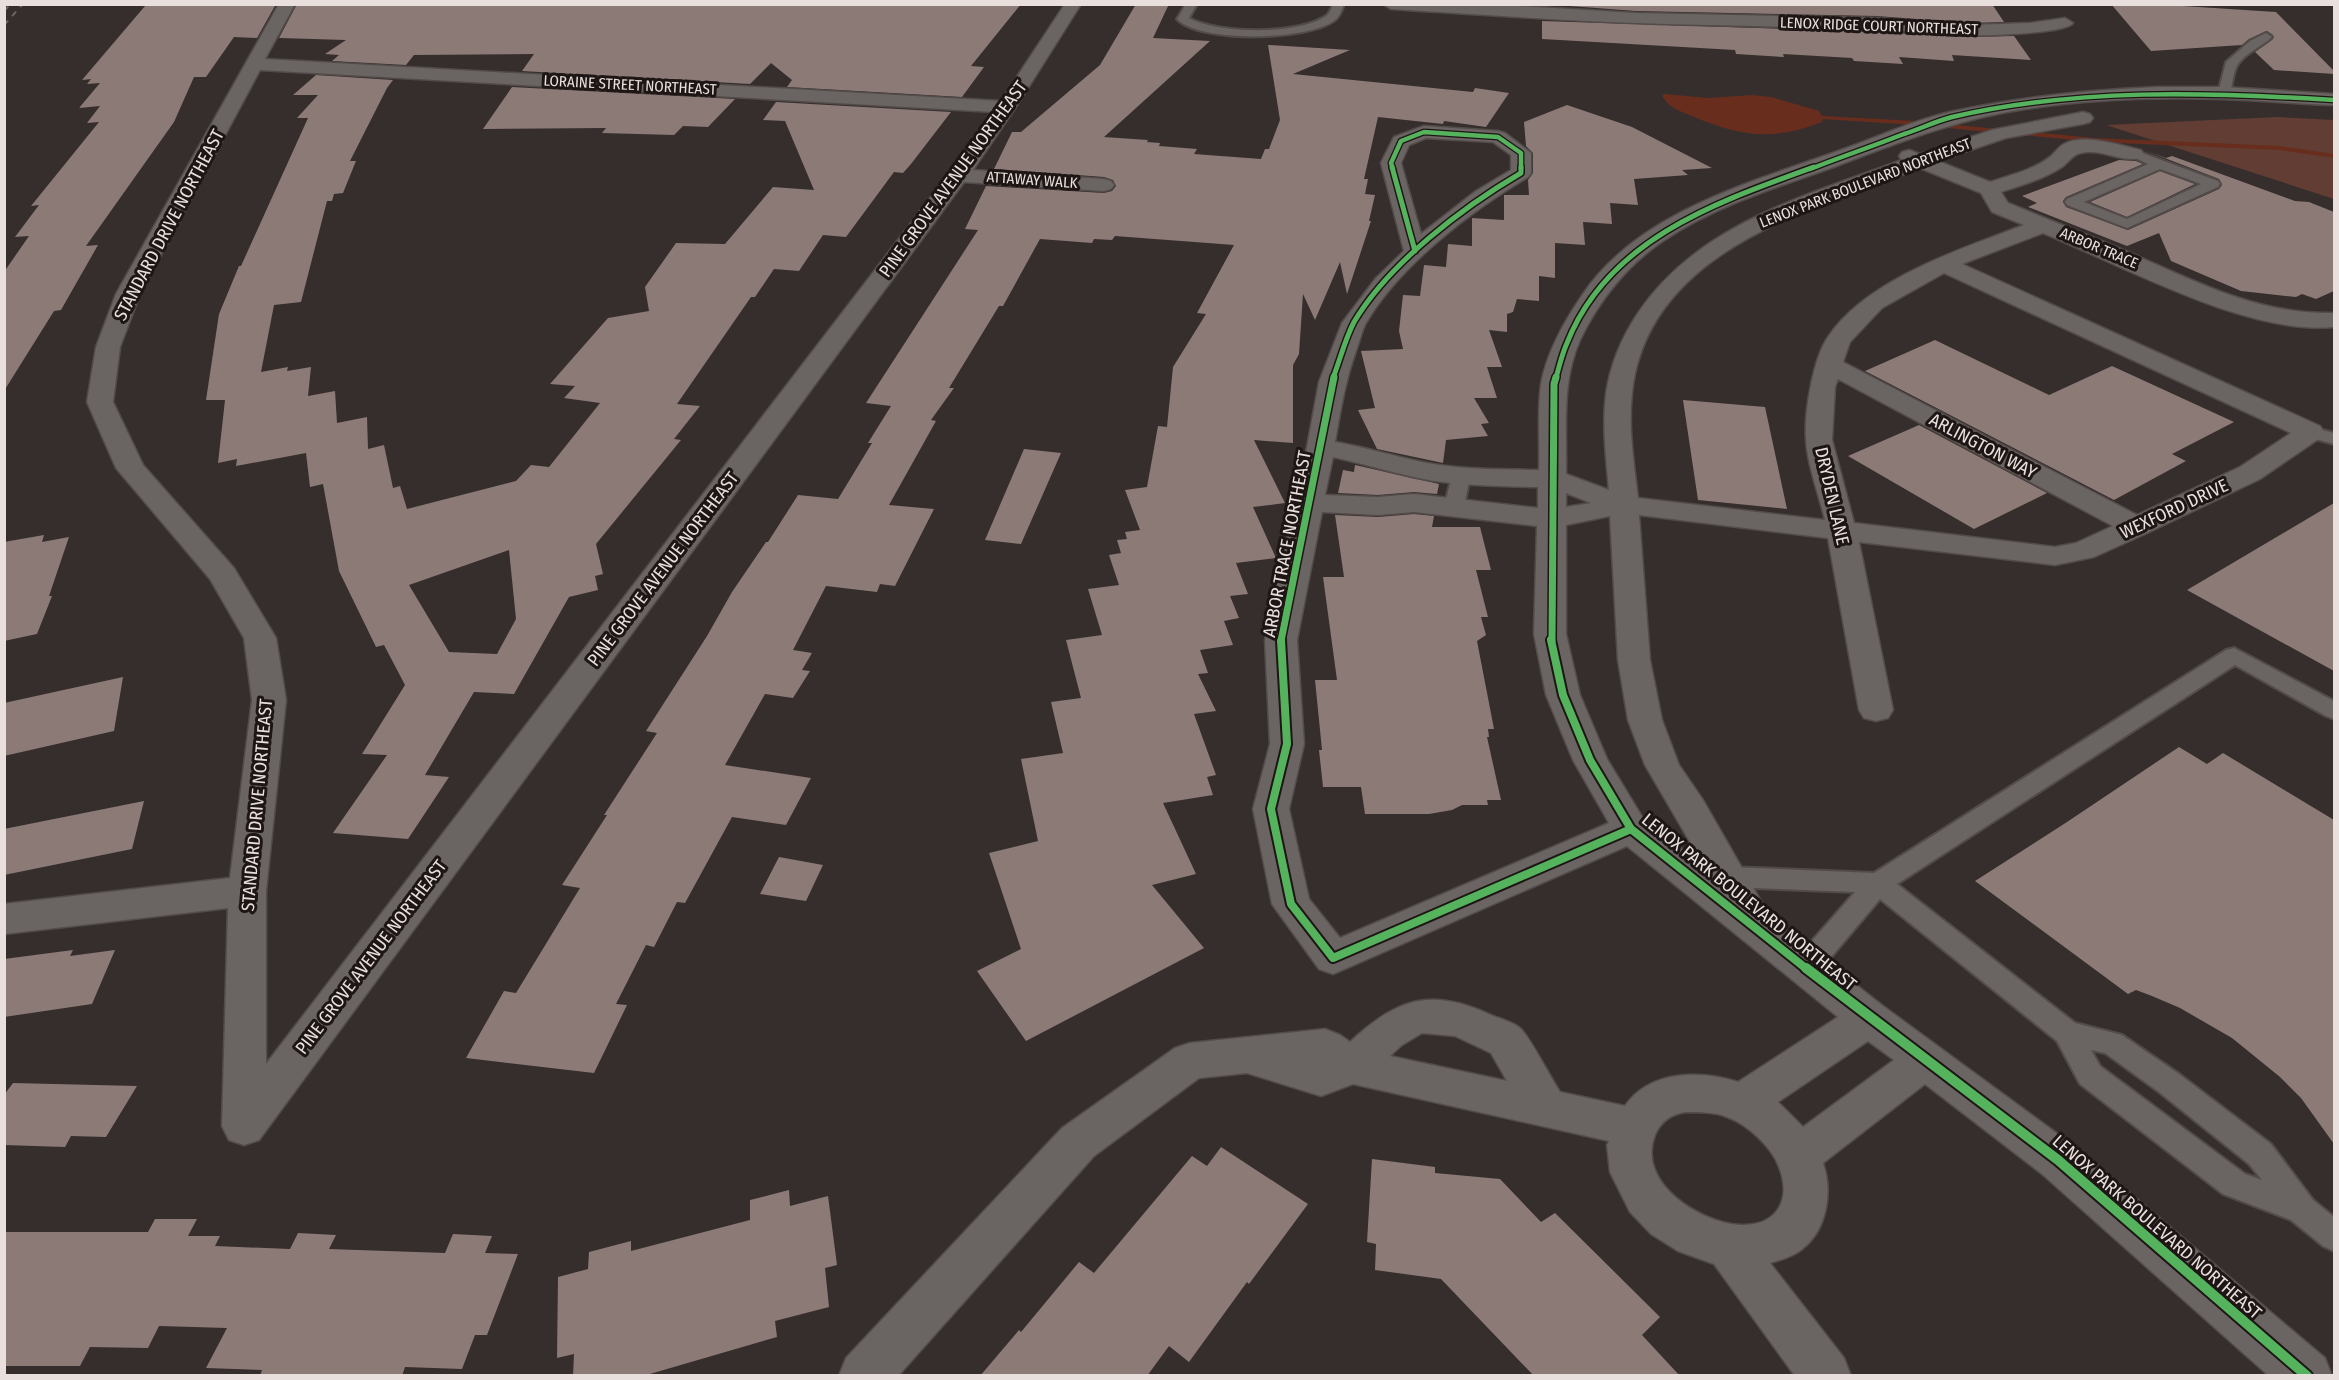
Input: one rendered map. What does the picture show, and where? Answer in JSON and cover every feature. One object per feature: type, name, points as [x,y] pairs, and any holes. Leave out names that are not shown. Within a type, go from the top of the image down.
[{"type":"street","name":"STANDARD DRIVE NORTHEAST","points":[[244,1126],[247,891],[269,700],[260,638],[223,575],[130,468],[100,402],[108,347],[128,294],[287,4]]},
{"type":"street","name":"PINE GROVE AVENUE NORTHEAST","points":[[244,1126],[959,175],[1073,4]]},
{"type":"street","name":"LENOX RIDGE COURT NORTHEAST","points":[[1391,4],[1692,12],[1970,30],[2030,28],[2065,23]]},
{"type":"street","name":"LORAINE STREET NORTHEAST","points":[[254,64],[1007,106]]},
{"type":"street","name":"LENOX PARK BOULEVARD NORTHEAST","points":[[2307,1376],[2058,1160],[1869,1018],[1631,829],[1590,760],[1563,695],[1550,634],[1551,519],[1554,479],[1554,384],[1567,342],[1593,296],[1619,267],[1654,237],[1691,216],[1742,193],[1949,118],[2025,103],[2106,95],[2224,93],[2334,100]]},
{"type":"street","name":"LENOX PARK BOULEVARD NORTHEAST","points":[[1760,931],[1656,752],[1638,695],[1630,640],[1624,505],[1620,473],[1619,393],[1629,354],[1651,310],[1674,282],[1705,253],[1738,234],[1786,211],[1989,135],[2059,120],[2182,111],[2244,111],[2334,117]]},
{"type":"street","name":"ARBOR TRACE NORTHEAST","points":[[1415,251],[1406,222],[1401,191],[1391,163],[1401,141],[1424,132],[1498,137],[1521,153],[1521,173],[1483,195],[1432,235],[1384,283],[1354,323],[1332,382],[1322,447],[1281,640],[1287,744],[1271,809],[1291,904],[1333,958],[1631,829]]},
{"type":"street","name":"ARBOR TRACE","points":[[1875,144],[1922,160],[1989,189],[2000,207],[2215,297],[2271,316],[2324,322],[2334,320]]},
{"type":"street","points":[[1989,189],[2029,176],[2056,162],[2071,148],[2093,145],[2134,154]]},
{"type":"street","name":"ATTAWAY WALK","points":[[959,175],[1104,185]]},
{"type":"street","name":"DRYDEN LANE","points":[[1876,710],[1842,532],[1819,440],[1822,387],[1838,340],[1874,303],[1943,264],[2043,225]]},
{"type":"street","name":"WEXFORD DRIVE","points":[[1943,264],[2323,436]]},
{"type":"street","name":"ARLINGTON WAY","points":[[1830,364],[2137,526]]},
{"type":"street","name":"WEXFORD DRIVE","points":[[1624,505],[2055,556],[2084,551],[2323,436]]},
{"type":"street","points":[[1322,447],[1382,459],[1419,470],[1461,476],[1554,479],[1624,505]]},
{"type":"street","points":[[1310,503],[1378,506],[1414,503],[1551,519],[1624,505]]},
{"type":"street","points":[[4,919],[247,891]]},
{"type":"street","points":[[864,1376],[1078,1142],[1190,1061],[1250,1056],[1321,1078],[1352,1066],[1387,1033],[1417,1016],[1460,1019],[1506,1041],[1546,1108]]},
{"type":"street","points":[[1742,1103],[1869,1018]]},
{"type":"street","points":[[1798,1155],[1926,1060]]},
{"type":"street","points":[[1352,1066],[1634,1127]]},
{"type":"street","points":[[1686,1093],[1711,1094],[1742,1103],[1761,1115],[1782,1134],[1798,1155],[1806,1179],[1806,1203],[1797,1223],[1780,1239],[1757,1247],[1730,1248],[1699,1240],[1671,1224],[1648,1201],[1634,1176],[1629,1150],[1634,1127],[1646,1110],[1663,1098],[1686,1093]]},
{"type":"street","points":[[1730,1248],[1826,1376]]},
{"type":"lane","points":[[1192,4],[1183,19],[1187,23],[1201,27],[1275,32],[1302,29],[1332,17],[1339,4]]},
{"type":"lane","points":[[2224,93],[2230,65],[2254,43],[2266,37]]},
{"type":"lane","points":[[2134,154],[2213,184],[2127,224],[2072,202],[2160,164]]},
{"type":"lane","points":[[1454,507],[1461,476]]},
{"type":"lane","points":[[1806,967],[1878,883],[2234,655],[2334,711]]},
{"type":"lane","points":[[1728,877],[1878,883],[2067,1033],[2091,1074],[2234,1184],[2302,1210]]},
{"type":"lane","points":[[2067,1033],[2112,1043],[2169,1083],[2260,1154],[2302,1210],[2334,1236]]},
{"type":"shaded area","points":[[1664,94],[1709,98],[1752,95],[1771,97],[1819,111],[1823,118],[1822,122],[1787,132],[1757,134],[1741,132],[1679,111],[1665,100],[1662,96]]},
{"type":"shaded area","points":[[2277,117],[2334,120],[2334,199],[2106,125]]},
{"type":"building","points":[[276,4],[257,38],[234,37],[206,77],[194,77],[174,122],[86,246],[98,245],[61,310],[54,311],[4,391],[4,272],[29,236],[15,237],[39,205],[31,206],[99,122],[87,123],[100,106],[79,108],[100,83],[87,84],[91,79],[82,80],[145,6]]},
{"type":"building","points":[[297,4],[1021,4],[971,66],[984,67],[962,97],[787,87],[792,80],[771,63],[750,84],[522,71],[534,54],[414,55],[406,65],[332,61],[339,55],[325,54],[346,40],[279,38]]},
{"type":"building","points":[[1136,4],[1169,4],[1153,38],[1210,41],[1104,137],[1148,140],[1147,142],[1160,143],[1159,146],[1197,149],[1194,154],[1261,159],[1265,149],[1269,149],[1280,120],[1268,45],[1350,50],[1293,74],[1473,92],[1475,88],[1509,93],[1486,127],[1444,121],[1443,124],[1378,117],[1364,179],[1368,179],[1365,194],[1375,195],[1369,221],[1371,221],[1347,294],[1340,262],[1315,320],[1303,294],[1299,354],[1293,365],[1293,443],[1254,440],[1285,503],[1253,507],[1276,558],[1236,563],[1248,594],[1230,596],[1239,618],[1224,621],[1233,645],[1200,650],[1208,673],[1198,674],[1216,711],[1194,714],[1216,775],[1207,777],[1213,795],[1163,803],[1196,874],[1152,885],[1204,948],[1026,1041],[977,971],[1021,949],[989,853],[1038,841],[1021,759],[1063,753],[1051,702],[1081,698],[1066,640],[1102,635],[1088,589],[1119,585],[1109,555],[1121,553],[1117,540],[1127,539],[1125,532],[1140,530],[1125,490],[1147,487],[1158,426],[1167,427],[1173,367],[1206,314],[1197,313],[1234,245],[1115,236],[1112,240],[1094,239],[1092,243],[1040,239],[1003,306],[999,306],[949,388],[954,388],[931,420],[936,421],[889,505],[934,509],[895,586],[880,584],[877,592],[826,586],[793,650],[812,653],[802,670],[810,671],[793,698],[765,694],[725,765],[811,778],[786,825],[732,817],[685,903],[677,902],[654,947],[646,945],[616,1004],[627,1005],[594,1073],[466,1058],[504,991],[516,993],[580,888],[562,885],[657,733],[646,731],[707,636],[732,592],[798,495],[838,499],[872,443],[868,443],[891,406],[866,403],[978,230],[965,229],[986,186],[1104,193],[1112,191],[1116,186],[1113,180],[1104,177],[994,169],[1012,132],[1021,132],[1100,65]]},
{"type":"building","points":[[1543,4],[1992,4],[2004,22],[1970,23],[1877,16],[1636,11]]},
{"type":"building","points":[[2111,4],[2152,4],[2276,12],[2334,71],[2334,74],[2274,70],[2255,52],[2273,39],[2273,35],[2267,31],[2249,39],[2242,45],[2151,51]]},
{"type":"building","points":[[1542,21],[1880,32],[1962,37],[2014,36],[2031,60],[1952,55],[1954,61],[1899,57],[1903,64],[1854,61],[1852,58],[1783,54],[1784,57],[1736,54],[1735,50],[1542,39]]},
{"type":"building","points":[[316,75],[393,80],[350,161],[356,161],[343,193],[334,194],[332,201],[327,201],[301,302],[274,305],[261,372],[288,367],[287,371],[311,367],[308,396],[335,391],[337,423],[367,417],[368,449],[384,445],[393,488],[400,486],[407,509],[516,481],[531,465],[549,467],[600,403],[564,398],[575,386],[550,384],[608,318],[649,311],[645,287],[676,243],[725,244],[773,187],[814,190],[785,121],[763,120],[776,102],[951,112],[903,173],[894,172],[846,237],[823,235],[799,271],[774,269],[755,297],[751,297],[677,404],[700,406],[674,439],[681,440],[596,544],[603,574],[595,576],[598,590],[569,597],[514,694],[474,692],[425,775],[449,777],[408,839],[333,833],[387,755],[362,754],[405,685],[384,645],[376,647],[339,571],[323,484],[310,487],[306,453],[236,466],[237,459],[218,463],[225,400],[206,400],[219,314],[308,118],[297,118],[318,95],[293,95]],"holes":[[[509,550],[516,619],[497,654],[449,652],[409,585]]]},
{"type":"building","points":[[512,87],[735,99],[708,127],[683,126],[674,135],[602,133],[606,128],[483,129]]},
{"type":"building","points":[[1567,105],[1632,127],[1712,168],[1682,170],[1688,175],[1634,179],[1638,205],[1610,203],[1612,224],[1583,222],[1585,245],[1555,243],[1555,278],[1539,276],[1539,301],[1517,299],[1513,312],[1507,314],[1507,332],[1489,330],[1502,367],[1487,367],[1497,398],[1474,398],[1489,423],[1481,424],[1488,436],[1446,440],[1443,463],[1377,449],[1358,410],[1375,408],[1361,351],[1403,349],[1399,331],[1403,295],[1420,296],[1424,265],[1446,267],[1448,244],[1472,246],[1472,218],[1504,220],[1504,195],[1529,195],[1528,180],[1533,173],[1533,153],[1526,146],[1524,122]]},
{"type":"building","points":[[2144,150],[2166,158],[2172,156],[2295,201],[2309,202],[2334,212],[2334,291],[2316,299],[2302,294],[2296,297],[2241,291],[2171,261],[2159,233],[2127,246],[2028,207],[2037,203],[2022,196],[2119,160],[2136,161],[2143,164],[2066,197],[2063,201],[2066,207],[2128,230],[2219,189],[2222,185],[2219,179]]},
{"type":"building","points":[[2160,171],[2195,184],[2127,217],[2090,202]]},
{"type":"building","points":[[1935,340],[2049,395],[2112,366],[2234,422],[2172,454],[2186,461],[2114,500],[1865,371]]},
{"type":"building","points":[[1683,400],[1765,407],[1787,509],[1698,500]]},
{"type":"building","points":[[1919,425],[2047,493],[1974,529],[1848,456]]},
{"type":"building","points":[[1024,449],[1061,453],[1021,544],[985,540]]},
{"type":"building","points":[[1355,465],[1439,484],[1437,494],[1338,493],[1343,470],[1354,472]]},
{"type":"building","points":[[2334,503],[2334,671],[2187,590]]},
{"type":"building","points":[[1414,514],[1434,516],[1432,527],[1480,527],[1491,570],[1476,570],[1488,617],[1481,617],[1486,635],[1477,641],[1494,729],[1488,729],[1489,737],[1487,737],[1501,800],[1487,800],[1488,805],[1462,805],[1452,810],[1429,814],[1365,814],[1361,787],[1323,787],[1315,680],[1337,680],[1323,577],[1344,577],[1335,515],[1378,517]]},
{"type":"building","points":[[44,535],[42,542],[69,537],[49,596],[52,596],[37,634],[4,641],[4,542]]},
{"type":"building","points":[[123,677],[114,731],[4,756],[4,703]]},
{"type":"building","points":[[2179,747],[2207,764],[2223,753],[2334,820],[2334,1144],[2301,1098],[2280,1077],[2232,1038],[2180,1008],[2152,996],[2136,990],[2128,994],[1975,881]]},
{"type":"building","points":[[144,801],[132,849],[4,875],[4,829]]},
{"type":"building","points":[[779,857],[823,865],[806,901],[760,894]]},
{"type":"building","points":[[73,950],[70,956],[115,950],[92,1004],[4,1017],[4,959]]},
{"type":"building","points":[[13,1083],[137,1086],[106,1137],[71,1136],[65,1147],[4,1145],[4,1095]]},
{"type":"building","points":[[1221,1147],[1308,1204],[1189,1362],[1169,1346],[1147,1376],[980,1376],[1019,1330],[1021,1332],[1079,1262],[1094,1273],[1192,1156],[1207,1166]]},
{"type":"building","points":[[1372,1159],[1435,1167],[1435,1173],[1500,1179],[1541,1222],[1555,1213],[1660,1317],[1642,1335],[1680,1376],[1534,1376],[1441,1279],[1375,1270],[1376,1244],[1367,1242]]},
{"type":"building","points":[[789,1190],[790,1206],[828,1196],[837,1265],[825,1268],[829,1307],[775,1321],[777,1337],[643,1376],[573,1376],[574,1354],[557,1358],[558,1277],[588,1269],[589,1252],[631,1241],[631,1251],[750,1220],[750,1200]]},
{"type":"building","points":[[155,1219],[197,1219],[188,1236],[220,1236],[215,1246],[290,1249],[298,1233],[336,1235],[329,1249],[445,1253],[453,1234],[492,1236],[485,1253],[518,1254],[487,1335],[475,1335],[462,1369],[405,1367],[402,1376],[260,1376],[262,1370],[206,1368],[227,1328],[159,1326],[148,1348],[90,1347],[80,1366],[4,1366],[4,1232],[148,1232]]},
{"type":"waterway","points":[[1823,118],[1915,123],[2095,140],[2280,148],[2334,156]]},
{"type":"railway","points":[[4,11],[11,4]]},
{"type":"railway","points":[[4,25],[23,4]]},
{"type":"cycle path","points":[[2307,1376],[2058,1160],[1869,1018],[1631,829],[1590,760],[1563,695],[1550,634],[1554,384],[1567,342],[1593,296],[1619,267],[1654,237],[1691,216],[1742,193],[1949,118],[2025,103],[2106,95],[2157,93],[2224,93],[2334,100]]},
{"type":"cycle path","points":[[1415,251],[1391,163],[1401,141],[1424,132],[1498,137],[1521,153],[1521,173],[1483,195],[1432,235],[1384,283],[1354,323],[1332,382],[1321,447],[1281,640],[1287,744],[1271,809],[1291,904],[1333,958],[1631,829]]}]
